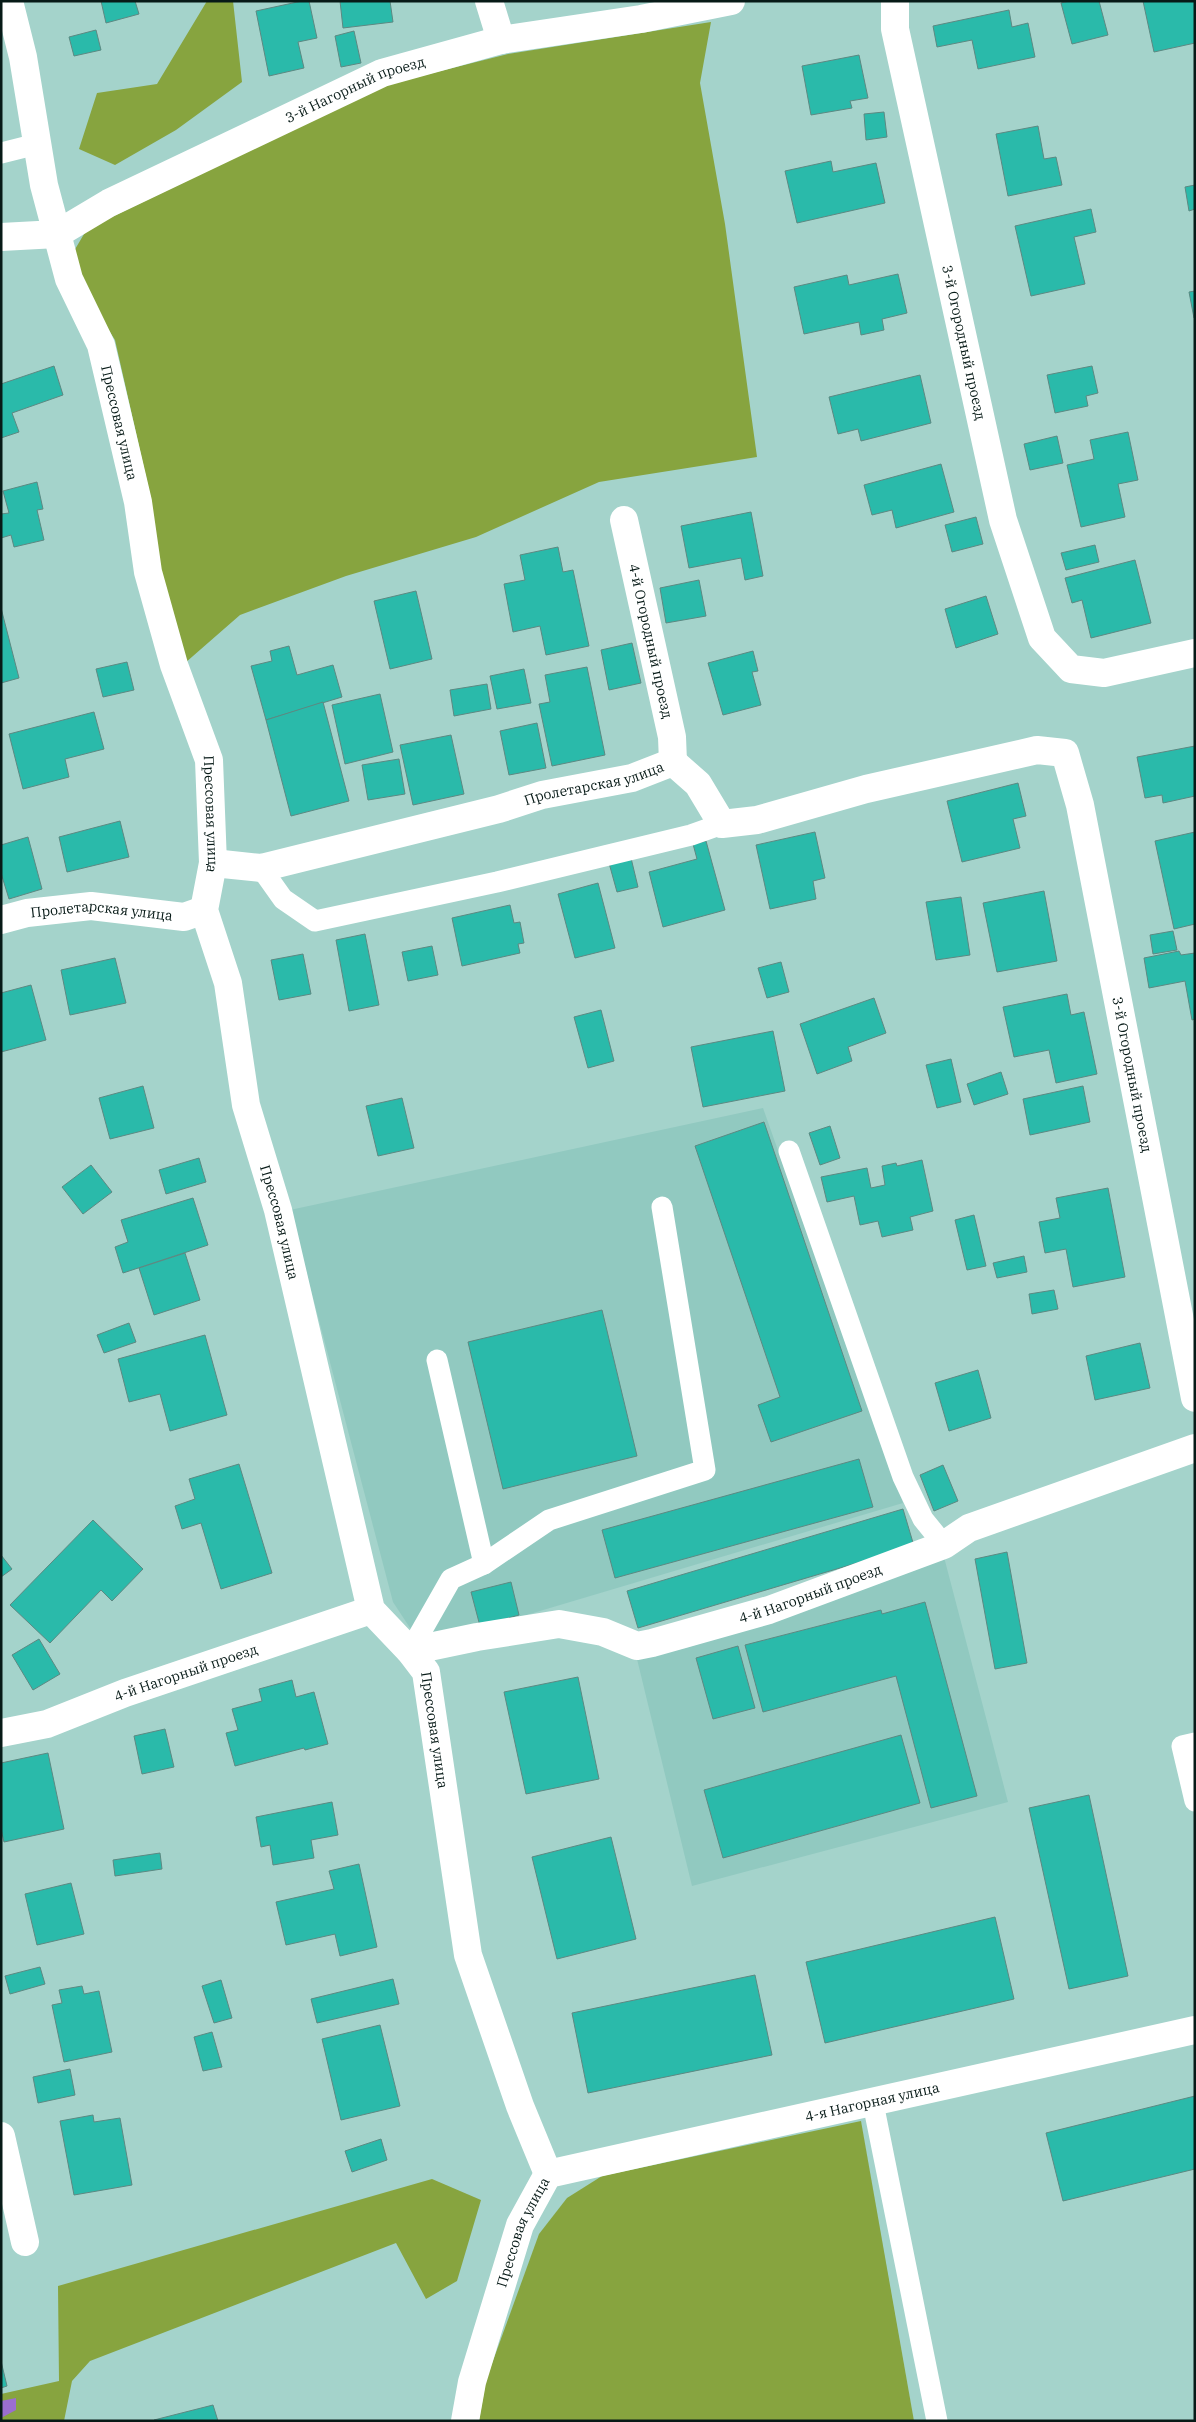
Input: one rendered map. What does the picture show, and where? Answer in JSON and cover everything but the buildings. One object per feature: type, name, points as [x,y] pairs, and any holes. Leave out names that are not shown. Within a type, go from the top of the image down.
[{"type":"street","name":"Прессовая улица","points":[[9,1],[23,57],[44,185],[69,279],[101,345],[138,502],[148,572],[174,665],[209,760],[213,863],[204,910],[228,983],[246,1105],[278,1210],[371,1610],[410,1651],[426,1672],[468,1955],[520,2106],[548,2174],[520,2225],[472,2382],[465,2421]]},
{"type":"street","points":[[489,1],[501,40]]},
{"type":"street","name":"3-й Нагорный проезд","points":[[1,237],[57,234],[109,203],[382,73],[501,40],[641,19],[731,1]]},
{"type":"street","name":"3-й Огородный проезд","points":[[895,1],[895,29],[1002,520],[1042,638],[1071,669],[1104,673],[1195,654]]},
{"type":"street","name":"4-й Огородный проезд","points":[[624,520],[672,736],[673,762]]},
{"type":"street","name":"3-й Огородный проезд","points":[[722,824],[757,820],[866,789],[1038,750],[1065,754],[1080,805],[1195,1398]]},
{"type":"street","name":"Пролетарская улица","points":[[213,863],[261,868],[499,809],[542,795],[632,778],[673,762],[698,784],[722,824]]},
{"type":"street","name":"Пролетарская улица","points":[[1,920],[27,912],[90,906],[184,917],[204,910]]},
{"type":"street","name":"4-й Нагорный проезд","points":[[410,1651],[477,1637],[559,1624],[603,1632],[637,1646],[652,1643],[769,1610],[944,1545],[969,1528],[1195,1448]]},
{"type":"street","name":"4-й Нагорный проезд","points":[[1,1733],[47,1724],[125,1692],[371,1610]]},
{"type":"street","name":"4-я Нагорная улица","points":[[548,2174],[1195,2030]]},
{"type":"street","points":[[1,2136],[25,2242]]},
{"type":"lane","points":[[1,153],[38,144]]},
{"type":"lane","points":[[261,868],[283,899],[316,921],[497,882],[691,834],[722,824]]},
{"type":"lane","points":[[789,1151],[903,1477],[923,1519],[944,1545]]},
{"type":"lane","points":[[410,1651],[451,1579],[484,1564],[549,1520],[705,1470],[662,1206]]},
{"type":"lane","points":[[437,1360],[484,1564]]},
{"type":"lane","points":[[1195,1743],[1182,1746],[1195,1801]]},
{"type":"lane","points":[[873,2103],[937,2421]]},
{"type":"shaded area","points":[[763,1108],[903,1503],[469,1632],[435,1637],[412,1631],[393,1602],[290,1210]]},
{"type":"shaded area","points":[[944,1557],[1008,1802],[692,1886],[637,1659],[686,1648],[772,1620]]},
{"type":"shaded area","points":[[16,2398],[16,2410],[1,2418],[1,2401]]},
{"type":"green space","points":[[207,1],[233,1],[242,82],[176,130],[115,165],[79,149],[97,93],[157,84]]},
{"type":"green space","points":[[711,22],[700,83],[725,224],[757,457],[599,482],[476,537],[346,576],[240,615],[185,663],[158,572],[151,499],[115,340],[78,281],[74,251],[87,229],[385,85],[508,54]]},
{"type":"green space","points":[[861,2121],[914,2421],[479,2421],[486,2380],[539,2234],[567,2198],[602,2176]]},
{"type":"green space","points":[[432,2179],[481,2200],[457,2281],[426,2299],[396,2243],[90,2361],[72,2381],[64,2421],[1,2421],[1,2394],[59,2381],[58,2286]]}]
